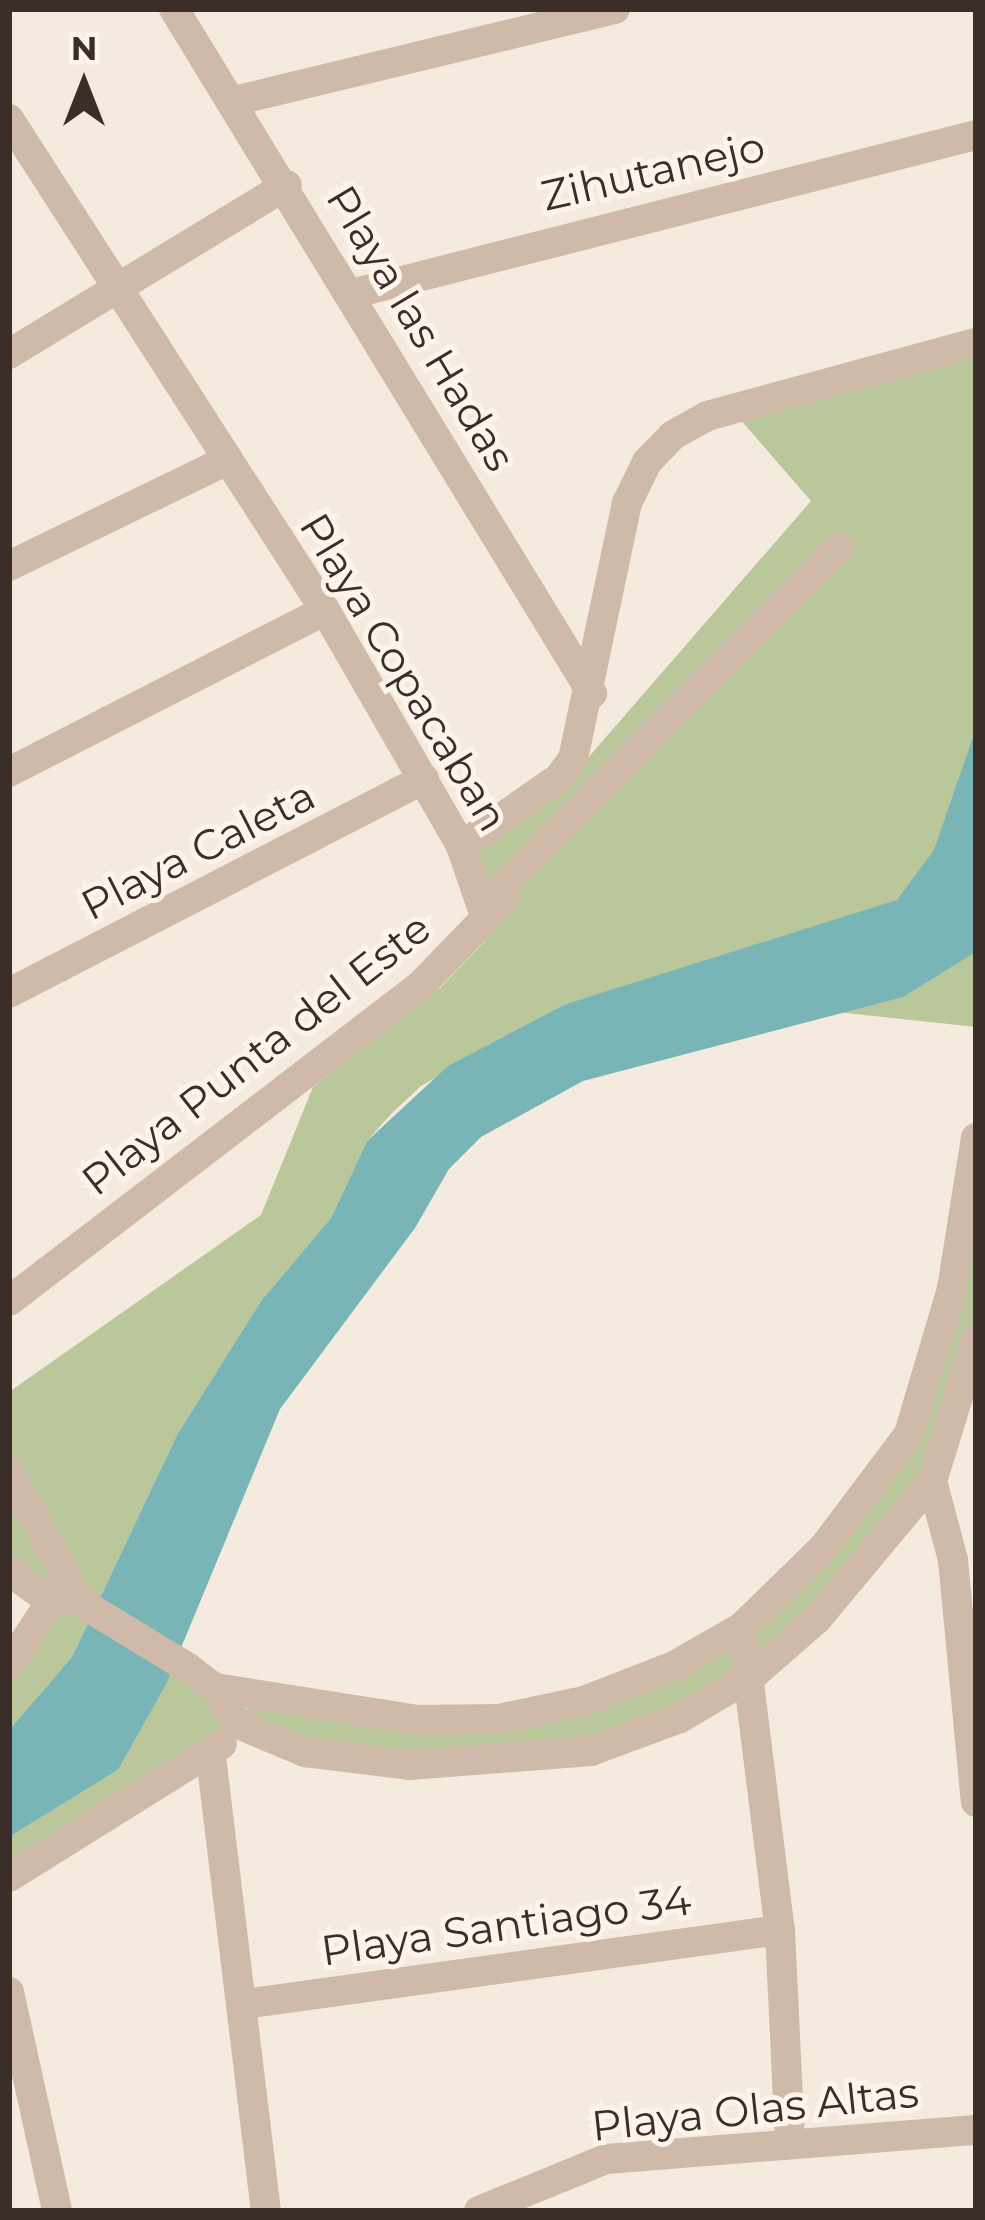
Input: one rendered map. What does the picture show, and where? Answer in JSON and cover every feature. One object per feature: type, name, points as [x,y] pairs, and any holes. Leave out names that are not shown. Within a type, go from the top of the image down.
[{"type":"street","name":"Playa las Hadas","points":[[174,9],[286,185],[592,693]]},
{"type":"street","points":[[233,101],[615,9]]},
{"type":"street","name":"Playa Copacaban","points":[[12,132],[325,610],[461,846],[482,907],[839,547]]},
{"type":"street","name":"Zihutanejo","points":[[351,294],[976,135]]},
{"type":"street","points":[[9,354],[118,292],[286,185]]},
{"type":"street","points":[[461,846],[559,778],[584,735],[626,503],[647,462],[673,435],[707,416],[976,343]]},
{"type":"street","points":[[9,566],[225,460]]},
{"type":"street","name":"Playa Punta del Este","points":[[9,1300],[459,953],[839,547]]},
{"type":"street","points":[[9,772],[325,610]]},
{"type":"street","name":"Playa Caleta","points":[[9,993],[424,779]]},
{"type":"street","points":[[215,1688],[416,1720],[499,1719],[584,1701],[674,1666],[742,1628],[824,1547],[909,1434],[972,1207],[976,1138]]},
{"type":"street","points":[[9,1570],[73,1597],[188,1668],[215,1688],[238,1724],[332,1758],[491,1764],[591,1751],[680,1718],[753,1675],[817,1619],[962,1444],[976,1339]]},
{"type":"street","points":[[909,1434],[962,1444]]},
{"type":"street","points":[[9,1471],[73,1597]]},
{"type":"street","points":[[932,1481],[953,1560],[969,1675],[976,1802]]},
{"type":"street","points":[[9,1665],[73,1597]]},
{"type":"street","points":[[742,1628],[753,1675],[780,1930],[790,2140]]},
{"type":"street","points":[[9,1877],[211,1757],[256,1695]]},
{"type":"street","points":[[211,1757],[266,2211]]},
{"type":"street","name":"Playa Santiago 34","points":[[244,2004],[780,1930]]},
{"type":"street","points":[[9,1992],[57,2211]]},
{"type":"street","name":"Playa Olas Altas","points":[[479,2211],[606,2159],[790,2140],[976,2130]]},
{"type":"green space","points":[[976,352],[976,728],[935,850],[915,879],[897,900],[862,916],[566,1004],[421,1086],[392,1113],[367,1141],[331,1218],[261,1301],[177,1435],[72,1657],[9,1730],[9,1665],[53,1599],[9,1571],[9,1392],[261,1215],[313,1087],[440,988],[485,941],[490,882],[471,850],[580,767],[811,501],[739,418]]},
{"type":"green space","points":[[976,952],[976,1027],[837,1012],[902,997]]},
{"type":"green space","points":[[976,1138],[976,1339],[948,1445],[753,1675],[591,1751],[409,1765],[238,1724],[9,1877],[9,1837],[118,1770],[176,1661],[238,1723],[256,1695],[499,1719],[742,1627],[909,1434]]},
{"type":"water","points":[[976,728],[976,952],[903,997],[583,1081],[481,1137],[449,1169],[415,1228],[280,1409],[166,1684],[118,1770],[9,1837],[9,1730],[72,1657],[177,1435],[261,1301],[331,1218],[367,1141],[448,1066],[566,1004],[897,900],[934,850]]}]
